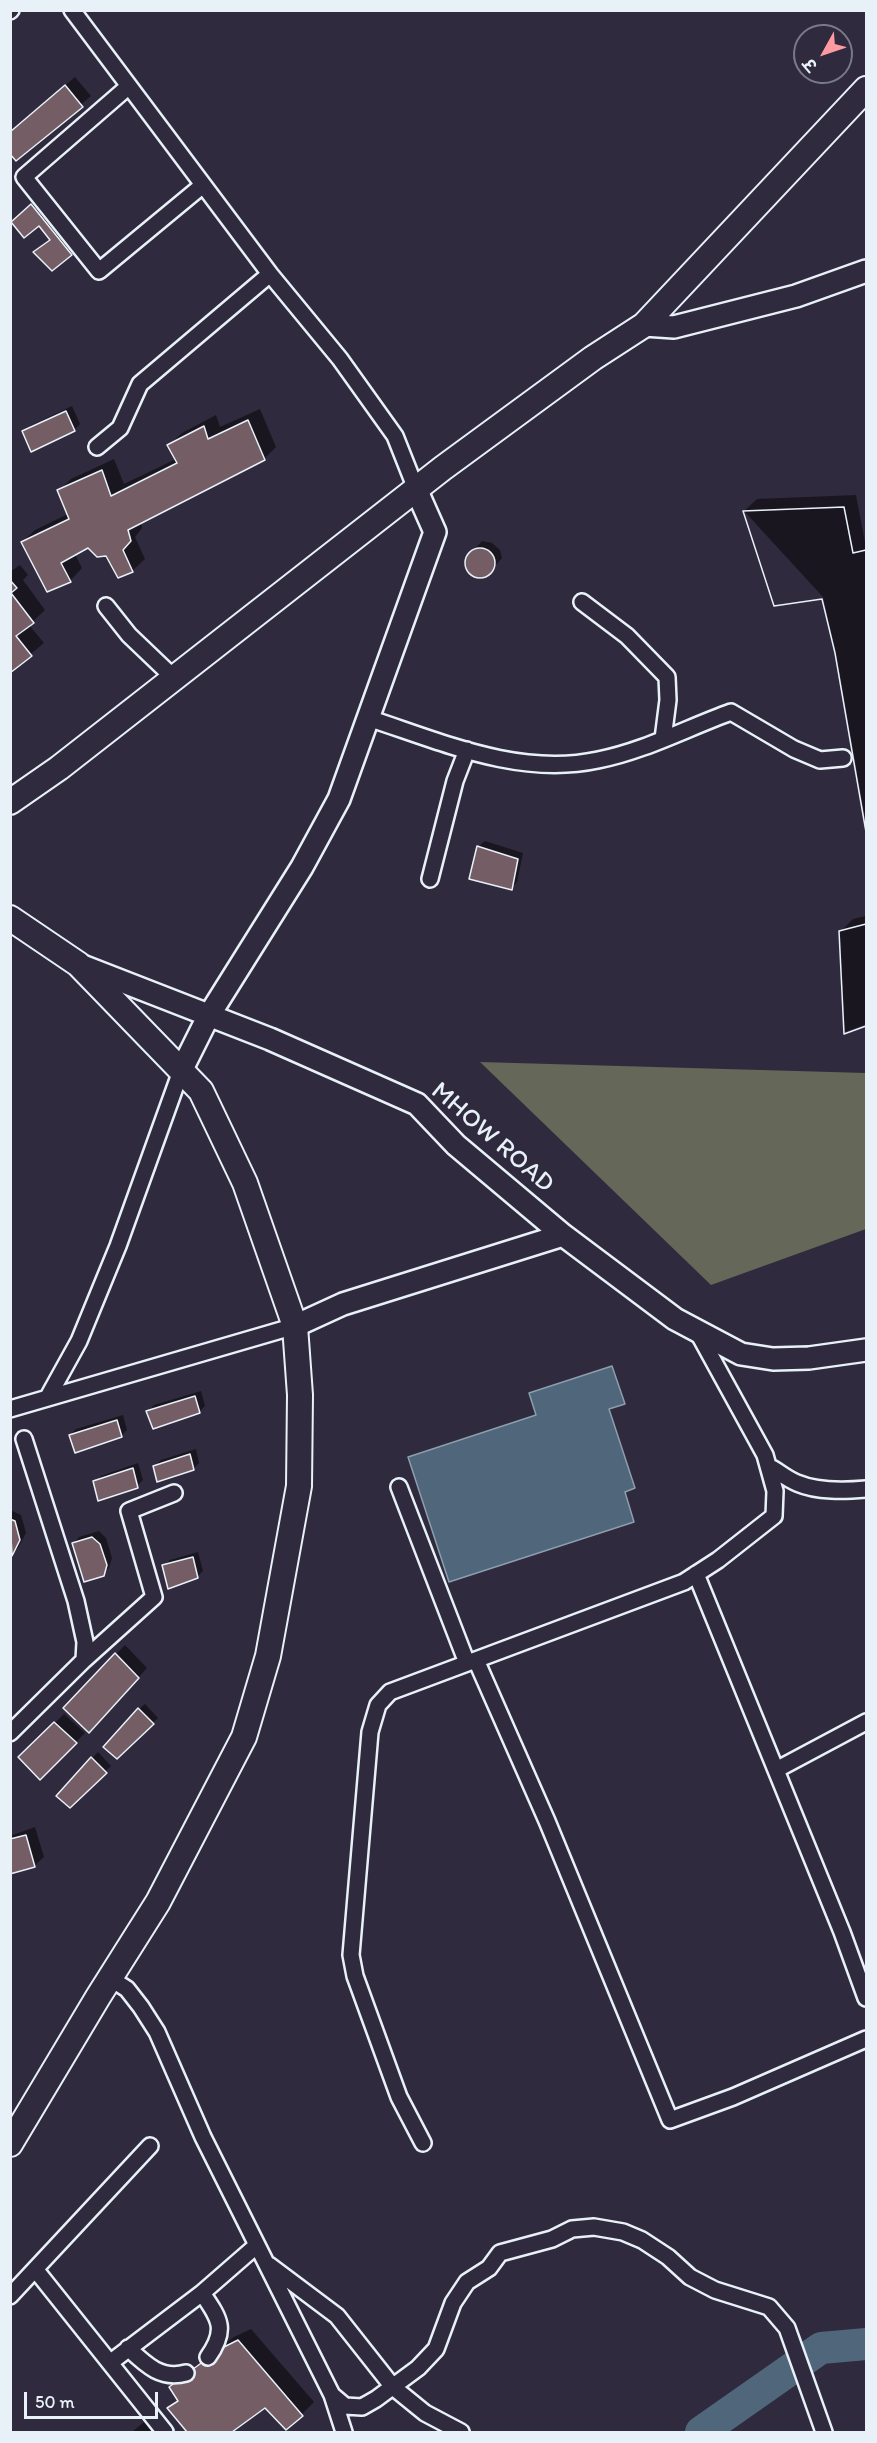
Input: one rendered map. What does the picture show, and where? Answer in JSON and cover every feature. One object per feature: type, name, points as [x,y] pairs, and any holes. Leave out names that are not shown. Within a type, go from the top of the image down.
[{"type":"main road","points":[[10,802],[59,768],[416,489],[593,358],[644,325],[867,89]]},
{"type":"main road","points":[[10,2144],[158,1902],[244,1737],[268,1656],[299,1486],[300,1395],[295,1326],[245,1183],[201,1091],[78,964],[11,917]]},
{"type":"street","points":[[48,1397],[84,1330],[118,1246],[181,1071],[208,1017],[302,867],[339,799],[435,532],[395,436],[340,359],[270,274],[72,10]]},
{"type":"street","points":[[129,86],[24,177],[99,271],[203,185]]},
{"type":"street","points":[[644,325],[674,327],[796,296],[867,271]]},
{"type":"street","points":[[97,447],[120,428],[140,384],[270,274]]},
{"type":"street","points":[[582,602],[627,636],[666,677],[668,700],[663,739]]},
{"type":"street","points":[[106,606],[129,634],[174,678]]},
{"type":"street","points":[[368,718],[467,750],[523,763],[561,765],[598,760],[663,739],[731,712],[794,749],[820,760],[843,758]]},
{"type":"street","points":[[430,879],[455,781],[467,750]]},
{"type":"street","name":"MHOW ROAD","points":[[78,964],[208,1017],[270,1039],[417,1104],[456,1145],[563,1235],[675,1319],[716,1342],[741,1354],[773,1359],[809,1358],[867,1350]]},
{"type":"street","points":[[10,1409],[295,1326],[343,1304],[563,1235]]},
{"type":"street","points":[[423,2143],[399,2097],[355,1976],[351,1955],[364,1780],[370,1732],[378,1705],[390,1692],[663,1591],[718,1560],[774,1516],[775,1491],[765,1455],[697,1331]]},
{"type":"street","points":[[24,1439],[76,1602],[85,1642],[84,1660]]},
{"type":"street","points":[[768,1466],[796,1482],[814,1487],[845,1491],[867,1489]]},
{"type":"street","points":[[399,1487],[472,1662],[556,1842],[670,2120],[733,2097],[867,2039]]},
{"type":"street","points":[[10,1732],[84,1660],[154,1597],[129,1511],[174,1493]]},
{"type":"street","points":[[696,1574],[867,1998]]},
{"type":"street","points":[[776,1770],[867,1722]]},
{"type":"street","points":[[110,1978],[127,1989],[157,2032],[203,2137],[332,2395],[344,2433]]},
{"type":"street","points":[[10,2296],[150,2146]]},
{"type":"street","points":[[332,2395],[345,2406],[362,2407],[418,2367],[436,2349],[453,2303],[466,2282],[489,2268],[500,2253],[552,2239],[572,2229],[594,2227],[623,2232],[642,2240],[668,2257],[690,2277],[715,2290],[769,2307],[787,2328],[824,2433]]},
{"type":"street","points":[[111,2362],[202,2293],[256,2246]]},
{"type":"street","points":[[264,2262],[337,2316],[393,2387],[425,2413],[461,2433]]},
{"type":"street","points":[[35,2269],[165,2433]]},
{"type":"street","points":[[202,2293],[220,2326],[219,2342],[208,2356]]},
{"type":"street","points":[[129,2348],[146,2365],[161,2374],[174,2376],[186,2373]]},
{"type":"green space","points":[[480,1062],[866,1073],[866,1229],[711,1285]]},
{"type":"water","points":[[612,1366],[625,1404],[609,1409],[635,1488],[625,1492],[634,1522],[449,1582],[408,1457],[536,1415],[529,1393]]},
{"type":"building","points":[[65,85],[83,107],[16,161],[10,154],[10,132]]},
{"type":"building","points":[[31,204],[72,255],[52,271],[33,252],[50,240],[39,226],[24,238],[11,222]]},
{"type":"building","points":[[66,411],[75,431],[31,452],[22,431]]},
{"type":"building","points":[[248,420],[265,460],[128,530],[131,541],[123,550],[133,572],[118,578],[106,556],[97,557],[88,548],[61,563],[71,582],[47,592],[21,542],[69,519],[57,490],[102,470],[111,496],[177,463],[167,445],[204,426],[208,439]]},
{"type":"building","points":[[844,507],[853,553],[866,550],[866,832],[835,653],[822,599],[774,606],[743,511]]},
{"type":"building","points":[[844,507],[853,553],[866,550],[866,832],[835,653],[822,599],[774,606],[743,511]]},
{"type":"building","points":[[480,548],[491,552],[495,563],[491,574],[480,578],[469,574],[465,563],[469,552]]},
{"type":"building","points":[[10,580],[17,588],[11,593],[34,623],[16,636],[32,656],[10,673]]},
{"type":"building","points":[[477,846],[518,859],[512,890],[469,879]]},
{"type":"building","points":[[866,924],[866,1026],[844,1034],[839,931]]},
{"type":"building","points":[[866,924],[866,1026],[844,1034],[839,931]]},
{"type":"building","points":[[195,1396],[200,1413],[153,1429],[146,1411]]},
{"type":"building","points":[[117,1420],[122,1437],[75,1453],[69,1435]]},
{"type":"building","points":[[190,1454],[194,1470],[157,1482],[153,1466]]},
{"type":"building","points":[[133,1468],[138,1488],[98,1501],[93,1481]]},
{"type":"building","points":[[10,1519],[15,1521],[20,1540],[12,1556]]},
{"type":"building","points":[[92,1537],[100,1544],[107,1565],[104,1576],[84,1582],[72,1543]]},
{"type":"building","points":[[193,1557],[198,1578],[168,1589],[162,1565]]},
{"type":"building","points":[[115,1653],[139,1678],[89,1733],[63,1708]]},
{"type":"building","points":[[138,1708],[154,1724],[117,1759],[103,1747]]},
{"type":"building","points":[[54,1722],[77,1743],[40,1780],[18,1757]]},
{"type":"building","points":[[91,1757],[107,1773],[70,1808],[56,1796]]},
{"type":"building","points":[[26,1835],[35,1867],[10,1874],[10,1839]]},
{"type":"building","points":[[238,2340],[303,2416],[286,2430],[265,2408],[232,2432],[187,2432],[167,2408],[178,2401],[169,2387],[220,2349]]},
{"type":"waterway","points":[[701,2432],[821,2348],[866,2344]]}]
